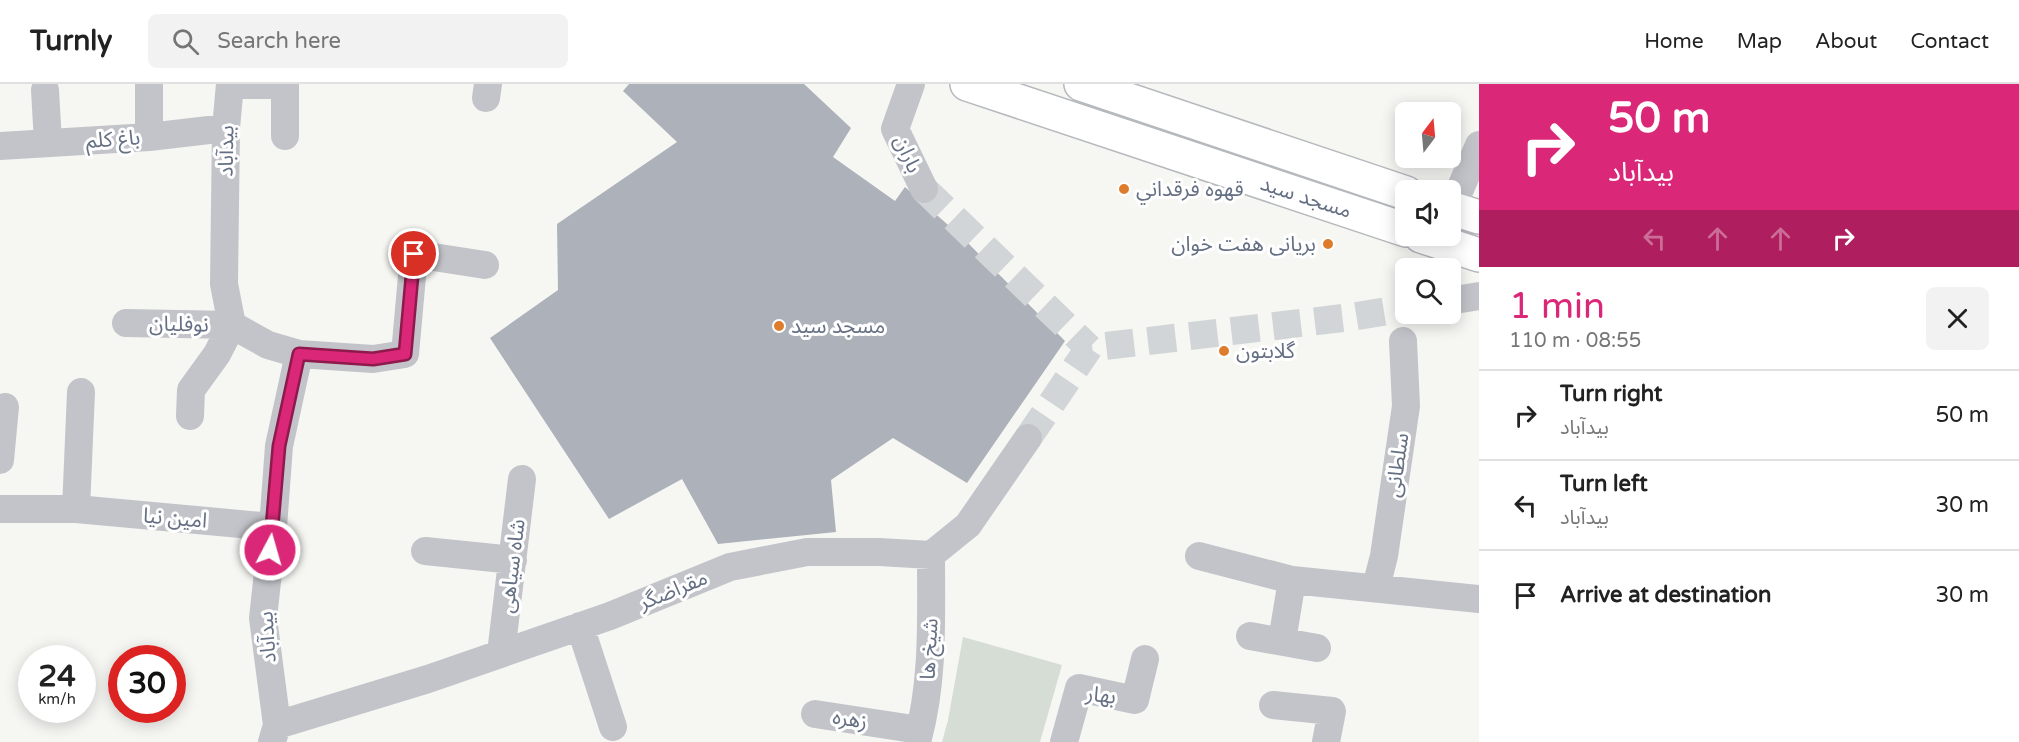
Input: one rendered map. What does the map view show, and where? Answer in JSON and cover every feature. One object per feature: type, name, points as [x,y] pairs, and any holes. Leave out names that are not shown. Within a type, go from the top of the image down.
[{"type":"main road","name":"مسجد سید","points":[[967,84],[1395,226]]},
{"type":"main road","name":"مسجد سید","points":[[1104,87],[1172,114],[1395,189]]},
{"type":"main road","points":[[1162,149],[1172,114]]},
{"type":"main road","points":[[1452,246],[1479,255]]},
{"type":"street","points":[[149,84],[149,137]]},
{"type":"street","points":[[230,84],[285,85],[285,136]]},
{"type":"street","name":"بیدآباد","points":[[230,84],[225,128],[224,284],[232,325]]},
{"type":"street","name":"باران","points":[[911,84],[895,129],[924,189]]},
{"type":"street","points":[[45,90],[48,143]]},
{"type":"street","name":"باغ کلم","points":[[0,146],[149,137],[225,128]]},
{"type":"street","points":[[1461,211],[1479,146]]},
{"type":"street","points":[[190,416],[191,390],[217,354],[232,325],[268,345],[299,354],[373,359],[405,354],[414,254],[484,265]]},
{"type":"street","name":"نوفلیان","points":[[126,323],[232,325]]},
{"type":"street","name":"سلطانی","points":[[1376,587],[1384,556],[1406,406],[1403,341]]},
{"type":"street","name":"بیدآباد","points":[[275,733],[263,618],[279,446],[299,354]]},
{"type":"street","points":[[76,509],[81,392]]},
{"type":"street","points":[[0,460],[5,407]]},
{"type":"street","points":[[931,555],[968,525],[1028,438]]},
{"type":"street","name":"شاه سیاهی","points":[[501,653],[522,479]]},
{"type":"street","name":"امین نیا","points":[[0,509],[76,509],[273,527]]},
{"type":"street","points":[[425,551],[513,560]]},
{"type":"street","name":"مقراضگر","points":[[275,733],[610,616],[730,567],[807,552],[931,555]]},
{"type":"street","name":"شیخ ها","points":[[918,736],[924,715],[931,650],[931,555]]},
{"type":"street","points":[[1199,555],[1292,580],[1479,599]]},
{"type":"street","points":[[1282,641],[1292,580]]},
{"type":"street","points":[[580,626],[614,727]]},
{"type":"street","points":[[1250,636],[1317,648]]},
{"type":"street","name":"بهار","points":[[1064,742],[1079,688],[1135,700],[1145,659]]},
{"type":"street","points":[[1273,705],[1332,711],[1326,742]]},
{"type":"street","name":"زهره","points":[[815,714],[918,736]]},
{"type":"shaded area","points":[[963,637],[1062,665],[1040,742],[942,742]]},
{"type":"building","name":"مسجد سید","points":[[629,84],[804,84],[851,128],[833,157],[895,201],[905,187],[964,239],[1065,341],[967,483],[893,438],[831,480],[836,532],[718,544],[682,479],[609,519],[490,338],[558,290],[557,224],[677,142],[623,91]]},
{"type":"tunnel","points":[[924,189],[1089,348]]},
{"type":"tunnel","points":[[1028,438],[1089,348],[1395,310]]},
{"type":"place","name":"قهوه فرقداني","points":[[1124,189]]},
{"type":"place","name":"بریانی هفت خوان","points":[[1328,244]]},
{"type":"place","name":"مسجد سید","points":[[779,326]]},
{"type":"place","name":"گلابتون","points":[[1224,351]]},
{"type":"route","points":[[270,550],[279,446],[299,354],[373,359],[405,354],[414,254]]}]
